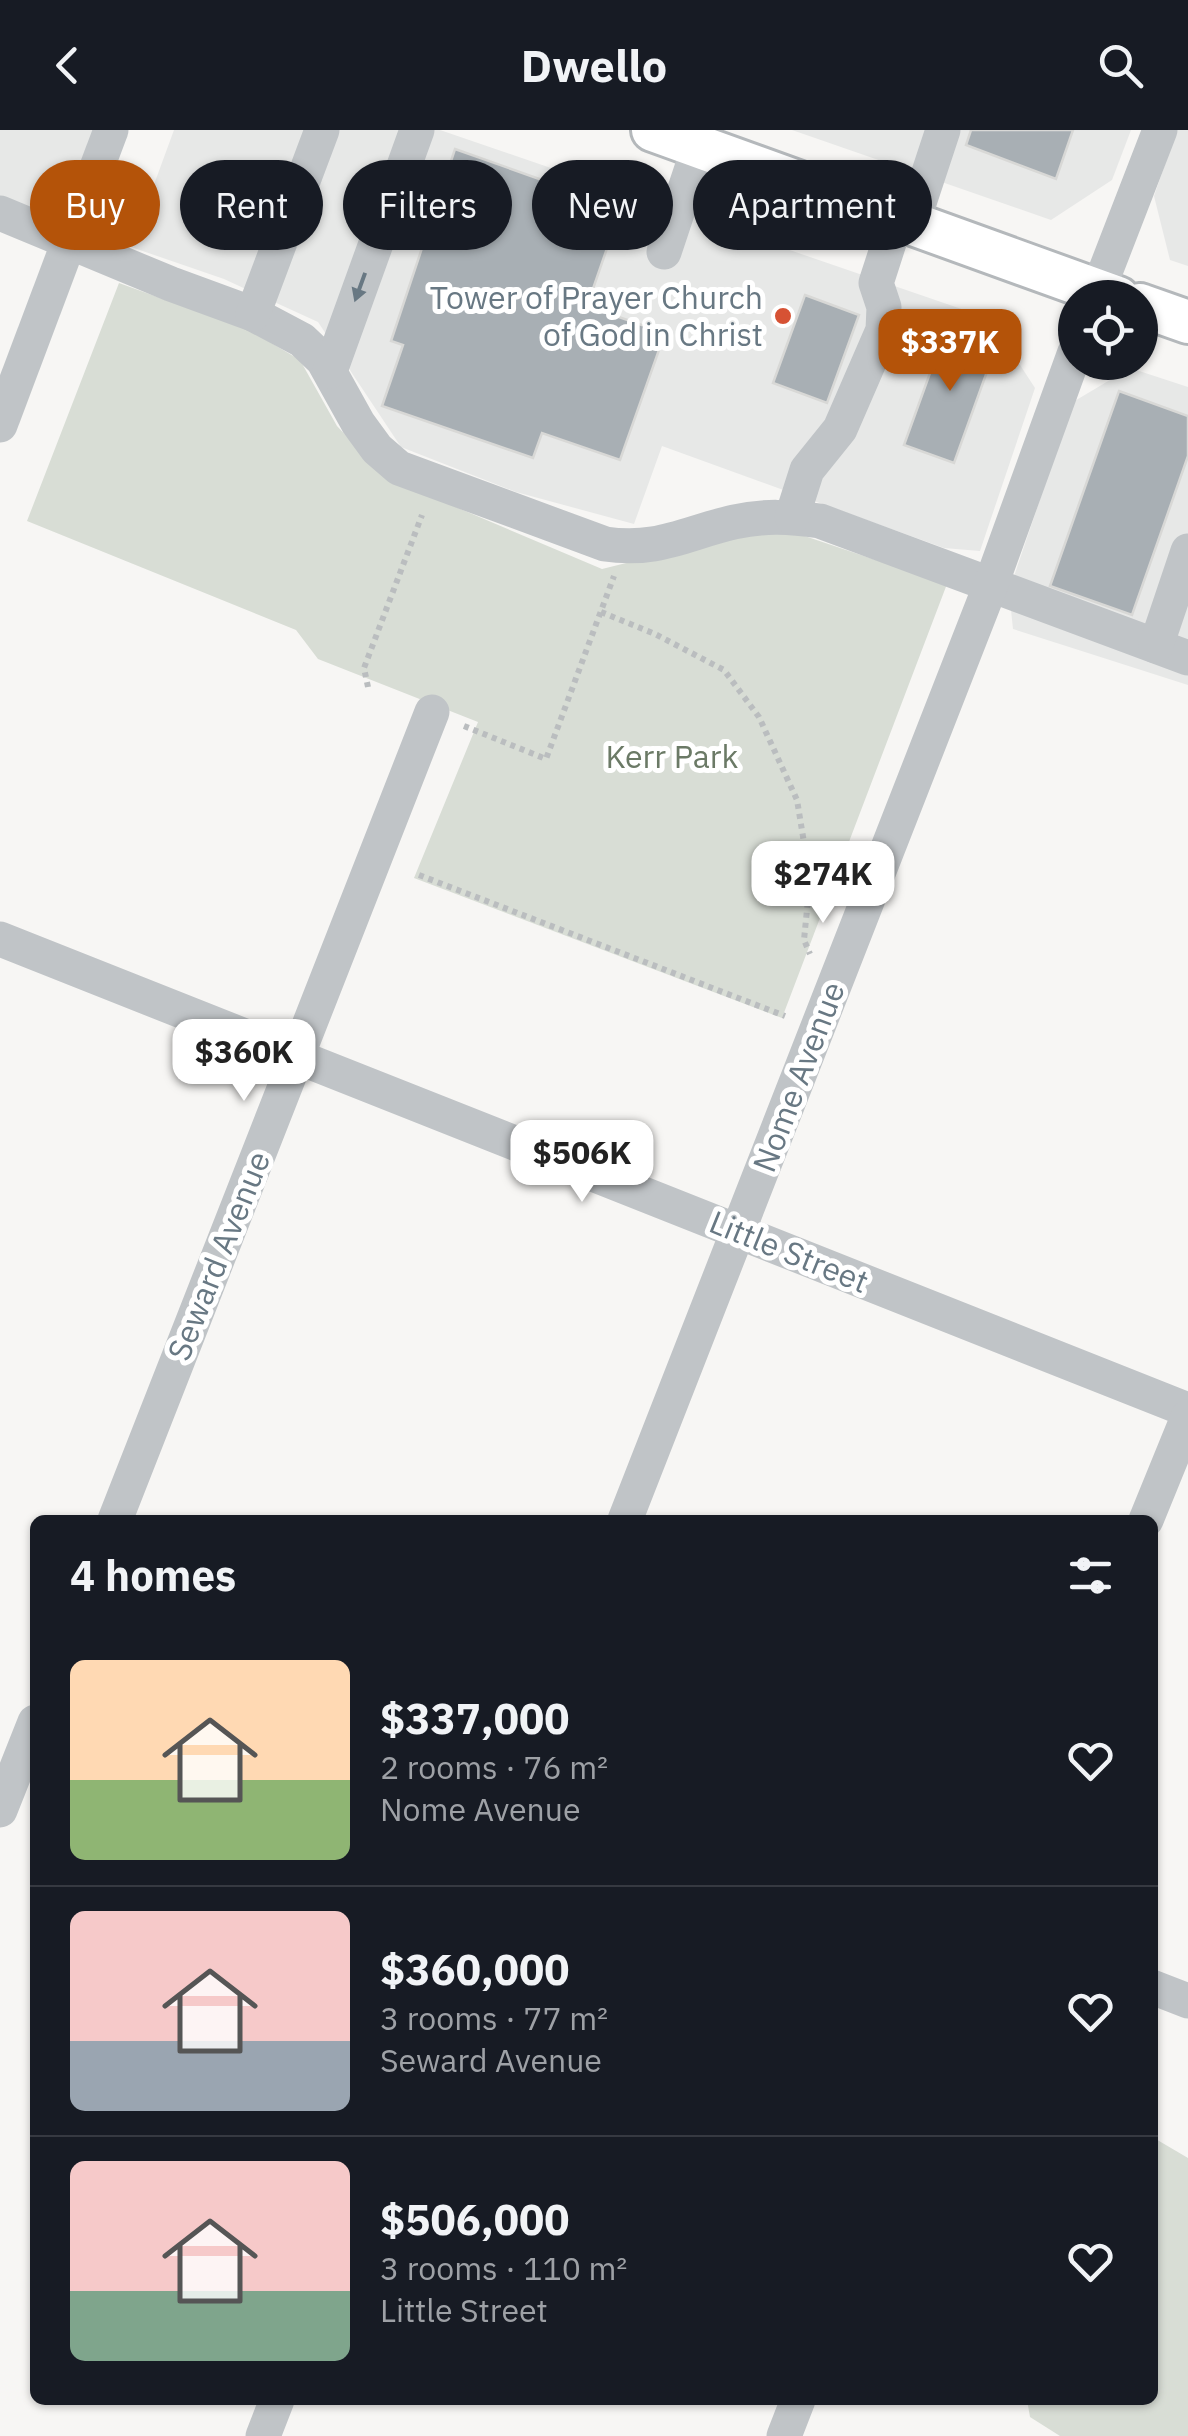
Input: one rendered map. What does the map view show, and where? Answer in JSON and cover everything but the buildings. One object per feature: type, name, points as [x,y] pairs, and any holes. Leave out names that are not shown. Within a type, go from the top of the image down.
[{"type":"main road","points":[[658,131],[736,160]]},
{"type":"main road","points":[[932,231],[1063,280]]},
{"type":"main road","points":[[1158,311],[1188,322]]},
{"type":"street","points":[[99,160],[111,130]]},
{"type":"street","points":[[253,314],[322,130]]},
{"type":"street","points":[[330,371],[418,130]]},
{"type":"street","points":[[930,160],[943,130]]},
{"type":"street","points":[[1109,280],[1160,130]]},
{"type":"street","points":[[664,252],[700,147]]},
{"type":"street","points":[[0,214],[30,225]]},
{"type":"street","points":[[0,424],[64,250]]},
{"type":"street","points":[[93,250],[253,314],[302,340],[330,371],[376,449],[399,468],[605,544],[664,544],[763,516],[820,522],[1172,652],[1188,551]]},
{"type":"street","points":[[792,517],[807,470],[840,429],[883,330],[884,307],[876,284],[891,250]]},
{"type":"street","name":"Nome Avenue","points":[[627,1515],[990,587],[1065,380]]},
{"type":"street","name":"Seward Avenue","points":[[116,1515],[432,712]]},
{"type":"street","name":"Little Street","points":[[0,939],[1188,1414]]},
{"type":"street","points":[[1148,1515],[1188,1414]]},
{"type":"street","points":[[0,1810],[30,1735]]},
{"type":"street","points":[[1158,1989],[1188,2001]]},
{"type":"street","points":[[263,2436],[275,2405]]},
{"type":"street","points":[[784,2436],[796,2405]]},
{"type":"path","points":[[368,686],[364,668],[422,514]]},
{"type":"path","points":[[432,712],[546,758],[625,547]]},
{"type":"path","points":[[601,612],[655,634],[724,670],[760,717],[796,800],[810,879],[804,940],[810,954]]},
{"type":"path","points":[[419,875],[785,1016]]},
{"type":"shaded area","points":[[0,130],[111,130],[99,160],[30,160],[30,226],[0,215]]},
{"type":"shaded area","points":[[174,130],[440,130],[532,162],[532,250],[673,250],[673,210],[693,217],[693,250],[790,250],[1011,326],[1011,351],[1035,388],[980,551],[944,548],[662,446],[634,524],[516,492],[401,447],[318,322],[224,279],[140,250],[160,250],[160,168]]},
{"type":"shaded area","points":[[792,130],[1131,130],[1112,180],[1051,220],[932,179],[932,160],[878,160]]},
{"type":"shaded area","points":[[1177,130],[1188,130],[1188,266],[1170,260],[1154,196]]},
{"type":"shaded area","points":[[1158,377],[1188,387],[1188,685],[1013,629],[1009,591],[1073,402],[1110,380]]},
{"type":"green space","name":"Kerr Park","points":[[119,283],[251,331],[300,360],[337,426],[385,477],[602,569],[775,526],[947,584],[782,1018],[414,878],[478,722],[318,659],[296,630],[27,521]]},
{"type":"green space","points":[[1158,2140],[1188,2158],[1188,2436],[1060,2436],[1030,2417],[1028,2405],[1158,2405]]},
{"type":"place","name":"Tower of Prayer Church of God in Christ","points":[[783,316]]}]
